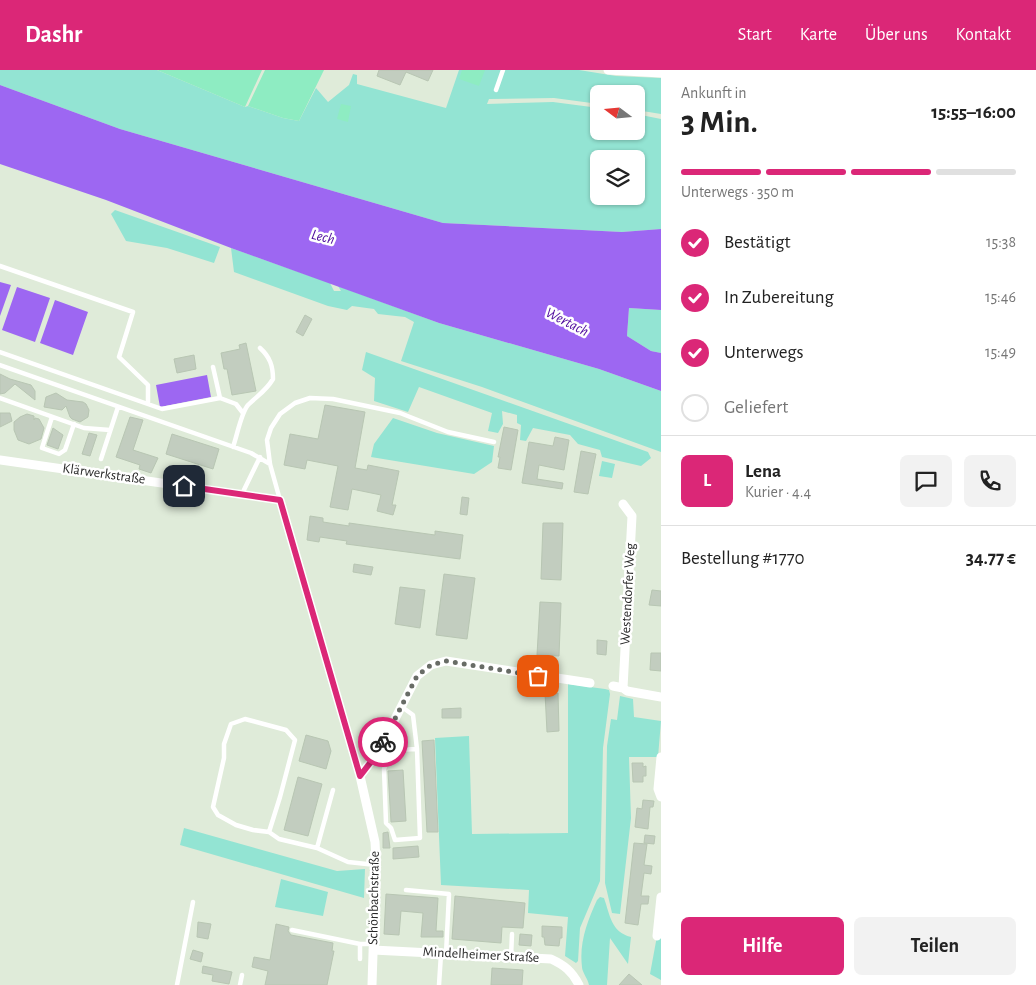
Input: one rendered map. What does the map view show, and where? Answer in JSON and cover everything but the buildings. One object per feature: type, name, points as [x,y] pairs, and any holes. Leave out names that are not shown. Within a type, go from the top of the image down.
[{"type":"street","points":[[608,70],[661,73]]},
{"type":"street","name":"Klärwerkstraße","points":[[0,460],[280,500]]},
{"type":"street","points":[[280,500],[360,776]]},
{"type":"street","name":"Westendorfer Weg","points":[[623,504],[632,516],[618,687],[627,691],[661,697]]},
{"type":"street","points":[[360,776],[377,754],[417,676],[431,665],[446,661],[590,683]]},
{"type":"street","points":[[661,757],[658,790],[661,797]]},
{"type":"street","name":"Schönbachstraße","points":[[360,776],[375,842],[372,985]]},
{"type":"street","points":[[657,936],[661,897]]},
{"type":"street","name":"Mindelheimer Straße","points":[[373,947],[443,954],[550,959],[568,968],[579,985]]},
{"type":"lane","points":[[496,90],[503,70]]},
{"type":"lane","points":[[0,266],[133,312],[118,357],[148,385],[148,404]]},
{"type":"lane","points":[[233,447],[243,413],[264,392],[273,379],[271,362],[266,353],[260,348]]},
{"type":"lane","points":[[0,352],[162,409],[220,398],[236,404],[243,413]]},
{"type":"lane","points":[[0,365],[233,447],[260,457],[270,464]]},
{"type":"lane","points":[[213,367],[220,398]]},
{"type":"lane","points":[[0,398],[90,429],[110,430]]},
{"type":"lane","points":[[280,500],[270,464],[267,440],[271,428],[280,414],[294,403],[310,398],[333,399],[400,413],[448,432],[494,442]]},
{"type":"lane","points":[[101,459],[118,407]]},
{"type":"lane","points":[[52,416],[42,448],[59,454],[65,450],[74,424]]},
{"type":"lane","points":[[242,494],[260,457]]},
{"type":"lane","points":[[400,707],[413,715],[416,749],[420,838],[395,840],[391,828],[386,823],[384,769],[388,759],[395,750],[416,749]]},
{"type":"lane","points":[[269,832],[295,740],[286,730],[245,719],[231,724],[224,744],[224,758],[214,807],[218,815],[236,825],[252,830],[269,832],[279,838],[317,848],[348,862],[376,865]]},
{"type":"lane","points":[[317,848],[333,790]]},
{"type":"lane","points":[[406,890],[449,894],[439,985]]},
{"type":"lane","points":[[177,985],[193,902]]},
{"type":"lane","points":[[292,930],[373,947]]},
{"type":"lane","points":[[511,957],[512,934]]},
{"type":"lane","points":[[360,944],[360,959]]},
{"type":"lane","points":[[240,985],[242,975]]},
{"type":"shaded area","points":[[0,70],[157,70],[245,107],[248,106],[283,118],[299,121],[316,88],[328,102],[349,85],[353,74],[357,75],[357,84],[446,108],[459,70],[579,70],[616,76],[661,78],[661,114],[645,111],[645,85],[590,85],[590,103],[554,98],[489,99],[487,104],[553,102],[590,107],[590,140],[645,140],[645,116],[661,119],[661,229],[622,232],[443,223],[120,129],[0,85]]},
{"type":"shaded area","points":[[115,210],[220,247],[214,263],[167,248],[126,241],[111,214]]},
{"type":"shaded area","points":[[231,248],[330,283],[334,291],[341,291],[338,286],[439,323],[599,369],[661,391],[661,452],[482,387],[401,361],[414,322],[405,317],[378,314],[374,309],[352,306],[347,310],[328,306],[234,272]]},
{"type":"shaded area","points":[[629,308],[661,310],[661,353],[651,351],[627,336]]},
{"type":"shaded area","points":[[366,352],[648,452],[651,458],[641,466],[602,457],[600,450],[578,444],[570,435],[533,428],[526,441],[520,440],[521,425],[517,423],[517,415],[502,411],[503,424],[498,433],[488,431],[492,413],[419,387],[408,412],[374,401],[375,378],[362,370]]},
{"type":"shaded area","points":[[393,418],[437,433],[494,446],[492,462],[474,474],[371,457],[374,444]]},
{"type":"shaded area","points":[[602,461],[615,464],[612,478],[599,476]]},
{"type":"shaded area","points":[[568,684],[605,689],[609,690],[610,694],[603,748],[600,881],[580,928],[578,961],[576,963],[565,956],[568,917],[528,913],[529,890],[441,885],[435,738],[469,736],[472,834],[568,833]]},
{"type":"shaded area","points":[[620,696],[633,699],[634,717],[661,721],[658,757],[629,757],[631,818],[620,914],[612,913],[605,883],[607,746],[611,719],[617,720]]},
{"type":"shaded area","points":[[184,828],[337,871],[365,869],[364,898],[180,845]]},
{"type":"shaded area","points":[[281,879],[328,892],[323,916],[275,907]]},
{"type":"shaded area","points":[[600,897],[604,898],[615,927],[624,935],[631,937],[628,964],[610,938],[607,985],[589,985],[582,969],[583,941],[587,925]]},
{"type":"shaded area","points":[[657,936],[661,936],[661,980],[650,974]]},
{"type":"green space","points":[[157,70],[262,70],[245,107]]},
{"type":"green space","points":[[265,70],[324,70],[299,121],[283,118],[248,106]]},
{"type":"green space","points":[[462,70],[485,70],[479,86],[459,79]]},
{"type":"green space","points":[[341,104],[351,106],[348,122],[337,119]]},
{"type":"water","points":[[0,85],[120,129],[443,223],[622,232],[661,229],[661,310],[629,308],[627,336],[651,351],[661,353],[661,391],[599,369],[439,323],[231,248],[106,200],[0,164]]},
{"type":"water","points":[[0,282],[11,285],[0,316]]},
{"type":"water","points":[[17,287],[50,298],[35,342],[2,330]]},
{"type":"water","points":[[55,300],[88,312],[73,355],[40,343]]},
{"type":"water","points":[[207,375],[211,397],[160,407],[156,385]]},
{"type":"way so far","points":[[383,742],[417,676],[431,665],[446,661],[538,676]]},
{"type":"route","points":[[184,486],[280,500],[360,776],[377,754],[383,742]]},
{"type":"water label","name":"Lech","points":[[323,237]]},
{"type":"water label","name":"Wertach","points":[[567,322]]}]
